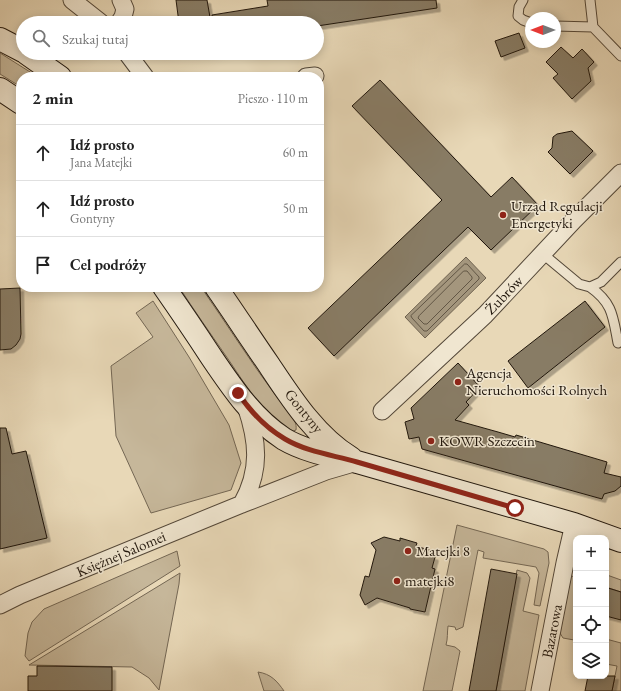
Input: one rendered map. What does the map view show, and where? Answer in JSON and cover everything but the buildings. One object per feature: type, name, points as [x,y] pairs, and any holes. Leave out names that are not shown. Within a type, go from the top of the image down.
[{"type":"street","points":[[72,0],[92,16]]},
{"type":"street","points":[[120,0],[125,8],[123,16]]},
{"type":"street","points":[[0,39],[16,48]]},
{"type":"street","points":[[36,60],[53,72]]},
{"type":"street","points":[[132,60],[141,72]]},
{"type":"street","points":[[0,89],[16,100]]},
{"type":"street","name":"Żubrów","points":[[382,411],[485,315],[621,173]]},
{"type":"street","name":"Gontyny","points":[[168,292],[246,404],[260,419],[285,439],[299,446],[321,454],[357,462]]},
{"type":"street","name":"Gontyny","points":[[219,292],[308,420],[343,454],[357,462]]},
{"type":"street","points":[[242,504],[250,490],[256,461],[253,428],[246,404]]},
{"type":"street","points":[[357,462],[574,524],[621,541]]},
{"type":"street","name":"Księżnej Salomei","points":[[0,605],[20,595],[242,504],[326,471],[357,462]]},
{"type":"street","points":[[574,524],[621,528]]},
{"type":"street","name":"Bazarowa","points":[[540,691],[574,524]]},
{"type":"lane","points":[[523,0],[519,7],[518,16],[525,21]]},
{"type":"lane","points":[[590,0],[593,27],[621,56]]},
{"type":"lane","points":[[561,26],[593,27]]},
{"type":"lane","points":[[543,254],[580,284],[590,287],[600,293],[611,310],[618,343]]},
{"type":"lane","points":[[590,287],[602,282],[621,262]]},
{"type":"shaded area","points":[[0,53],[30,72],[16,72],[16,84],[0,74]]},
{"type":"shaded area","points":[[182,292],[204,292],[266,383],[292,416],[295,421],[296,430],[293,431],[272,417],[255,398]]},
{"type":"shaded area","points":[[153,301],[189,357],[229,425],[241,463],[231,490],[151,513],[116,436],[111,366],[153,337],[136,313]]},
{"type":"shaded area","points":[[457,525],[544,549],[548,552],[549,563],[540,606],[534,605],[539,573],[536,567],[483,558],[484,552],[478,550],[463,627],[456,630],[455,627],[448,626],[446,645],[455,647],[460,651],[452,691],[423,691]]},
{"type":"shaded area","points":[[177,551],[180,566],[29,661],[25,656],[28,633],[32,622],[44,609]]},
{"type":"shaded area","points":[[517,570],[527,573],[530,578],[523,611],[539,615],[525,691],[496,691]]},
{"type":"shaded area","points":[[180,573],[159,690],[149,678],[132,667],[29,665]]},
{"type":"shaded area","points":[[571,576],[573,576],[573,640],[563,638],[560,633]]},
{"type":"shaded area","points":[[609,576],[621,580],[621,592],[609,588]]},
{"type":"shaded area","points":[[609,640],[621,643],[621,691],[612,691],[617,666],[609,665]]},
{"type":"shaded area","points":[[258,672],[267,674],[273,678],[284,691],[264,691]]},
{"type":"water","points":[[466,257],[486,278],[425,338],[405,317]]},
{"type":"place","name":"Urząd Regulacji Energetyki","points":[[503,215]]},
{"type":"place","name":"Agencja Nieruchomości Rolnych","points":[[458,382]]},
{"type":"place","name":"KOWR Szczecin","points":[[431,441]]},
{"type":"place","name":"Matejki 8","points":[[408,551]]},
{"type":"place","name":"matejki8","points":[[397,581]]},
{"type":"route","points":[[238,393],[246,404],[272,430],[299,446],[321,454],[357,462],[515,508]]}]
